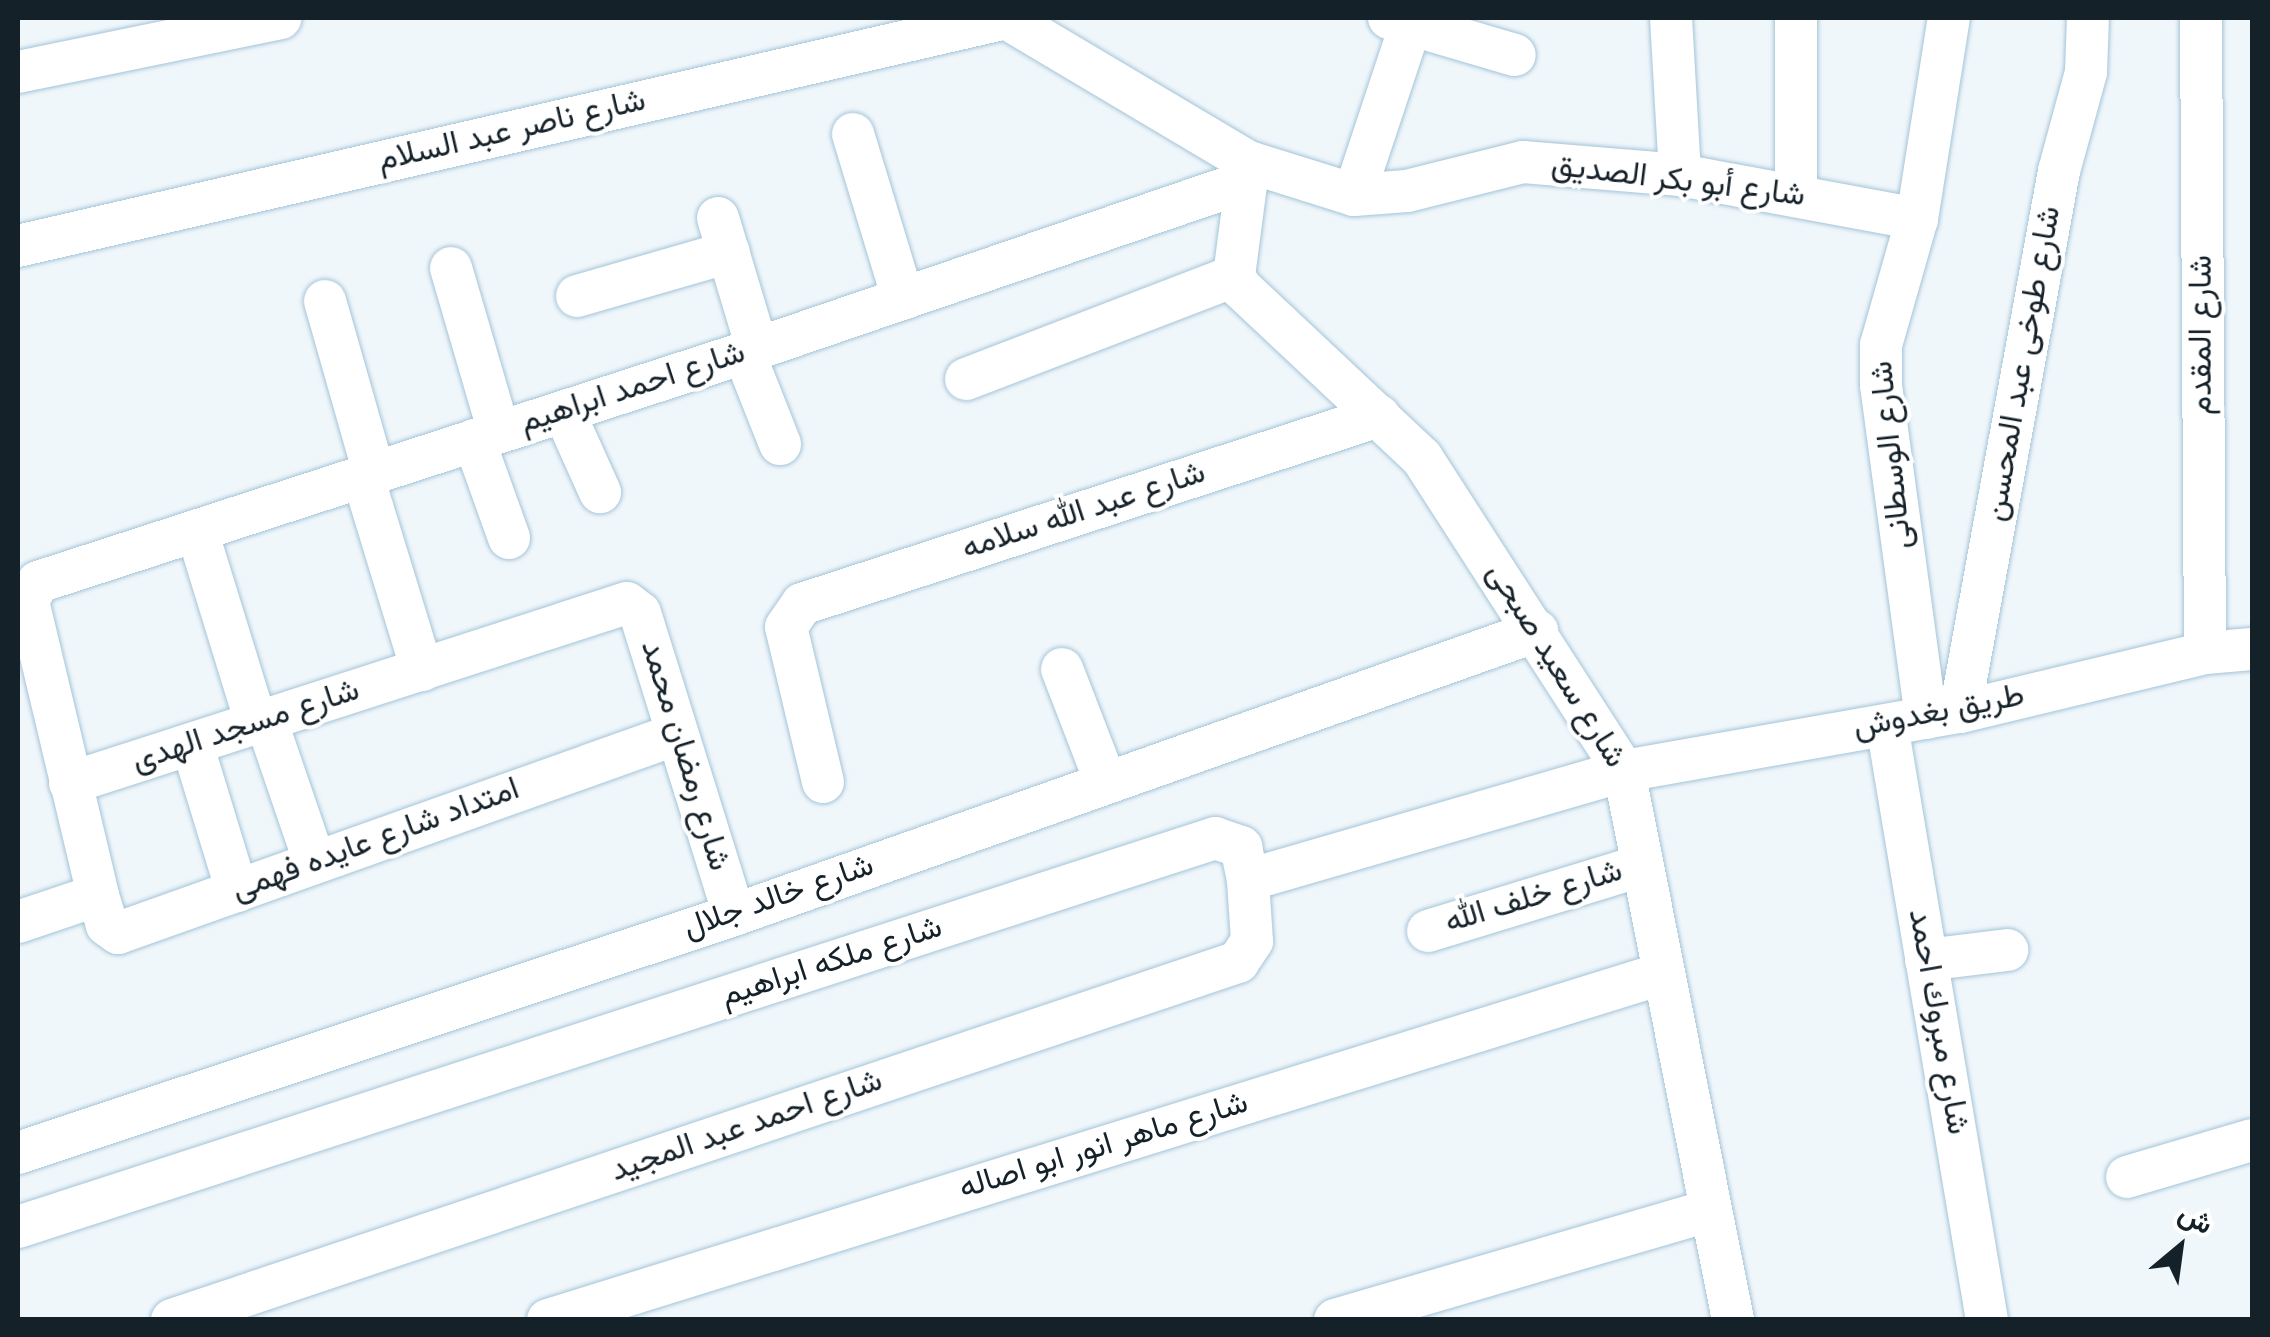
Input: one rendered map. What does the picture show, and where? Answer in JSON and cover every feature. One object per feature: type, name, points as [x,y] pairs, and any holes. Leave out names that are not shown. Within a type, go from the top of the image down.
[{"type":"street","points":[[1671,18],[1680,175]]},
{"type":"street","points":[[1796,18],[1796,196]]},
{"type":"street","name":"شارع الوسطانى","points":[[1924,718],[1881,384],[1881,344],[1918,219],[1949,18]]},
{"type":"street","name":"شارع طوخى عبد المحسن","points":[[1924,718],[2086,72],[2088,18]]},
{"type":"street","name":"شارع المقدم","points":[[2201,18],[2205,653]]},
{"type":"street","points":[[18,72],[126,33],[262,20]]},
{"type":"street","points":[[1354,195],[1404,21],[1514,56]]},
{"type":"street","name":"شارع أبو بكر الصديق","points":[[1028,23],[1248,171],[1354,195],[1407,191],[1523,162],[1680,175],[1918,219]]},
{"type":"street","name":"شارع ناصر عبد السلام","points":[[18,246],[1028,23]]},
{"type":"street","points":[[853,134],[904,299]]},
{"type":"street","points":[[966,379],[1234,276],[1248,171]]},
{"type":"street","name":"شارع احمد ابراهيم","points":[[70,784],[28,601],[38,582],[751,351],[904,299],[1248,171]]},
{"type":"street","points":[[577,296],[724,235],[751,351],[780,444]]},
{"type":"street","points":[[451,268],[508,538]]},
{"type":"street","name":"شارع سعيد صبحى","points":[[1234,276],[1422,458],[1624,771],[1732,1320]]},
{"type":"street","points":[[325,301],[422,670]]},
{"type":"street","points":[[564,412],[600,492]]},
{"type":"street","name":"شارع عبد الله سلامه","points":[[823,782],[786,627],[791,611],[1378,416]]},
{"type":"street","points":[[196,530],[261,721],[315,862]]},
{"type":"street","name":"شارع مسجد الهدى","points":[[70,784],[627,603]]},
{"type":"street","name":"شارع رمضان محمد","points":[[627,603],[640,612],[734,915]]},
{"type":"street","name":"شارع خالد جلال","points":[[18,1153],[734,915],[1536,631]]},
{"type":"street","name":"طريق بغدوش","points":[[1624,771],[1924,718],[2205,653],[2252,650]]},
{"type":"street","points":[[1062,669],[1106,783]]},
{"type":"street","name":"شارع مبروك احمد","points":[[1924,718],[1926,960],[1987,1320]]},
{"type":"street","name":"امتداد شارع عايده فهمى","points":[[98,895],[107,925],[118,933],[677,734]]},
{"type":"street","points":[[192,744],[236,891]]},
{"type":"street","points":[[1248,880],[1624,771]]},
{"type":"street","points":[[18,922],[98,895],[70,784]]},
{"type":"street","name":"شارع ملكه ابراهيم","points":[[18,1227],[1215,838],[1241,847],[1248,880]]},
{"type":"street","name":"شارع خلف الله","points":[[1428,931],[1641,866]]},
{"type":"street","name":"شارع احمد عبد المجيد","points":[[172,1320],[1238,962],[1252,941],[1248,880]]},
{"type":"street","points":[[1926,960],[2007,950]]},
{"type":"street","name":"شارع ماهر انور ابو اصاله","points":[[548,1320],[1661,974]]},
{"type":"street","points":[[2128,1177],[2252,1140]]},
{"type":"street","points":[[1335,1320],[1710,1210]]}]
